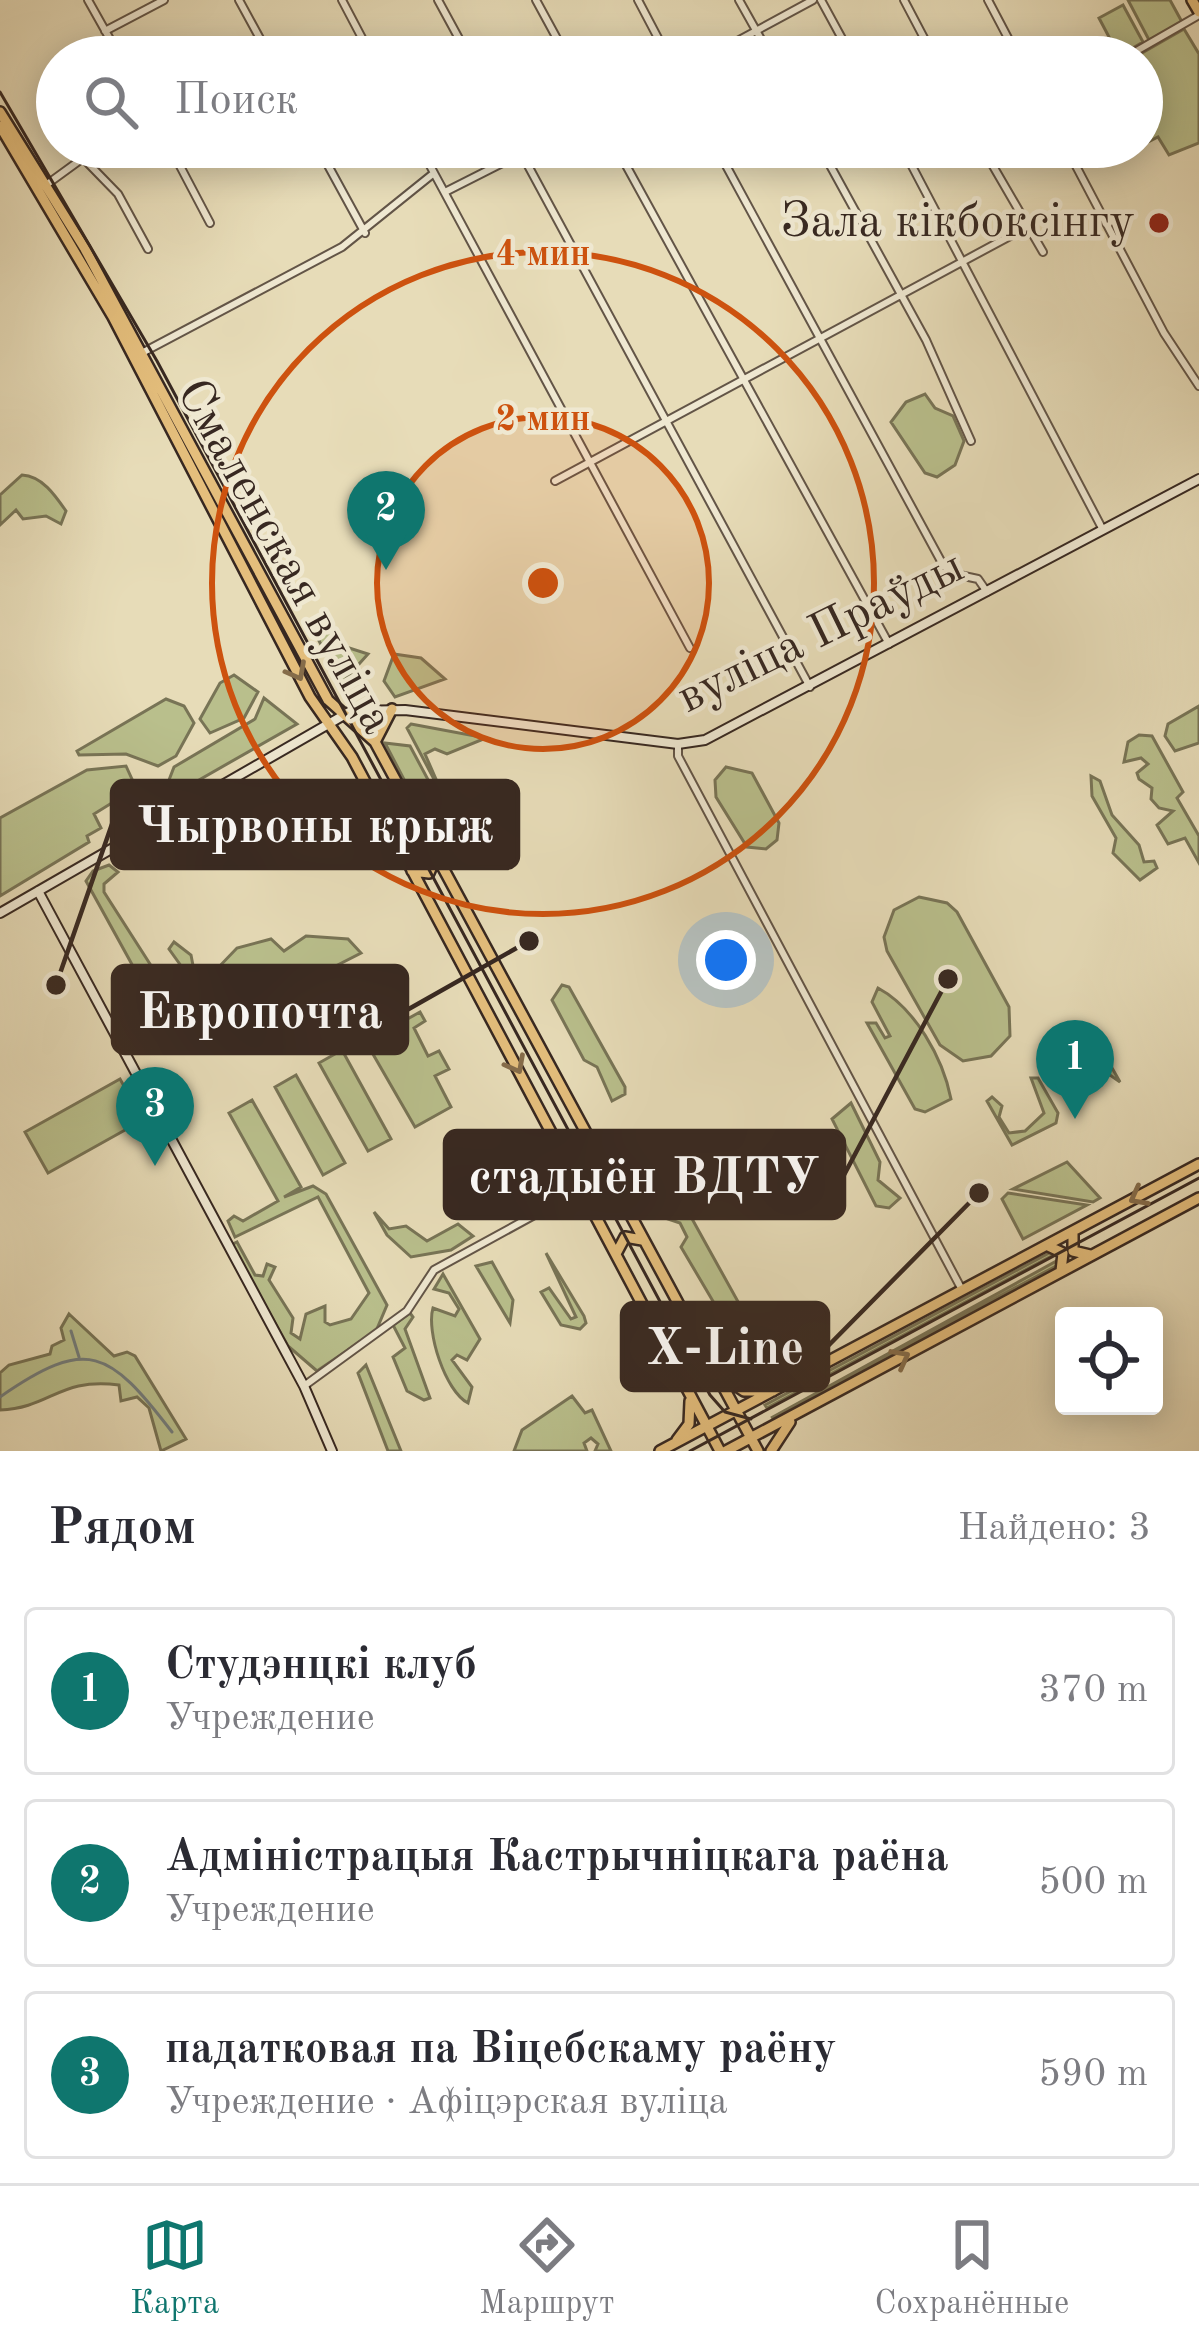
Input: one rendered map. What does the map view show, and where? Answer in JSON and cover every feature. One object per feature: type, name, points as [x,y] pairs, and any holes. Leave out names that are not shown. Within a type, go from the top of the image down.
[{"type":"main road","points":[[1192,0],[1199,14]]},
{"type":"main road","name":"Смаленская вуліца","points":[[0,112],[328,700],[375,742],[758,1451]]},
{"type":"main road","name":"Смаленская вуліца","points":[[0,126],[42,187]]},
{"type":"main road","name":"Смаленская вуліца","points":[[138,355],[310,697],[423,891],[723,1451]]},
{"type":"main road","name":"вуліца Праўды","points":[[0,913],[343,714],[392,710],[678,744],[721,733],[1199,479]]},
{"type":"main road","points":[[375,742],[392,710]]},
{"type":"main road","points":[[412,871],[429,873],[436,857]]},
{"type":"main road","points":[[423,891],[431,877],[447,879]]},
{"type":"main road","points":[[38,891],[304,1385],[332,1451]]},
{"type":"main road","points":[[664,1449],[1199,1164]]},
{"type":"main road","points":[[723,1451],[1199,1198]]},
{"type":"main road","points":[[605,1228],[621,1234],[629,1227],[630,1216]]},
{"type":"main road","points":[[1077,1230],[1072,1248],[1082,1256],[1091,1255]]},
{"type":"main road","points":[[617,1252],[624,1238],[643,1240]]},
{"type":"main road","points":[[1043,1249],[1056,1247],[1064,1253],[1064,1267],[1057,1274]]},
{"type":"main road","points":[[713,1369],[744,1391],[782,1388]]},
{"type":"main road","points":[[664,1449],[689,1424],[688,1388]]},
{"type":"main road","points":[[771,1451],[775,1438],[798,1414]]},
{"type":"street","points":[[88,0],[107,36]]},
{"type":"street","points":[[105,32],[164,0]]},
{"type":"street","points":[[239,0],[259,36]]},
{"type":"street","points":[[342,0],[362,36]]},
{"type":"street","points":[[438,0],[458,36]]},
{"type":"street","points":[[536,0],[556,36]]},
{"type":"street","points":[[638,0],[657,36]]},
{"type":"street","points":[[739,0],[760,36]]},
{"type":"street","points":[[747,36],[817,0],[839,36]]},
{"type":"street","points":[[904,0],[923,36]]},
{"type":"street","points":[[988,0],[1007,36]]},
{"type":"street","points":[[1162,36],[1199,14]]},
{"type":"street","points":[[42,187],[69,168]]},
{"type":"street","points":[[93,168],[118,194],[148,249]]},
{"type":"street","points":[[181,168],[210,223]]},
{"type":"street","points":[[329,168],[364,233]]},
{"type":"street","points":[[431,168],[690,648]]},
{"type":"street","points":[[445,192],[488,168]]},
{"type":"street","points":[[530,168],[810,687]]},
{"type":"street","points":[[627,168],[889,644]]},
{"type":"street","points":[[727,168],[942,562],[950,573],[978,579],[987,592]]},
{"type":"street","points":[[832,168],[970,429],[971,441]]},
{"type":"street","points":[[913,168],[1103,530]]},
{"type":"street","points":[[993,168],[1043,252]]},
{"type":"street","points":[[1077,168],[1164,333],[1199,386]]},
{"type":"street","points":[[138,355],[364,233],[417,182],[434,173]]},
{"type":"street","points":[[555,481],[1025,228]]},
{"type":"street","points":[[678,744],[678,756],[963,1292]]},
{"type":"street","points":[[304,1385],[407,1310],[446,1262],[583,1188]]},
{"type":"green space","points":[[1128,0],[1170,0],[1182,22],[1147,36]]},
{"type":"green space","points":[[1123,5],[1140,36],[1108,36],[1099,18]]},
{"type":"green space","points":[[1184,29],[1199,54],[1199,143],[1169,155],[1163,145],[1163,41]]},
{"type":"green space","points":[[925,394],[935,408],[953,416],[964,441],[955,465],[937,477],[925,473],[891,422],[906,402]]},
{"type":"green space","points":[[22,475],[42,483],[57,499],[66,511],[61,524],[46,516],[23,519],[16,510],[0,525],[0,495]]},
{"type":"green space","points":[[325,618],[346,647],[368,654],[341,684],[312,627]]},
{"type":"green space","points":[[394,654],[421,658],[445,679],[395,697],[384,681]]},
{"type":"green space","points":[[234,675],[258,692],[244,718],[210,733],[200,719],[220,683]]},
{"type":"green space","points":[[264,698],[297,724],[178,792],[169,780],[174,767],[255,719]]},
{"type":"green space","points":[[166,699],[184,706],[194,723],[176,756],[158,766],[126,754],[79,755],[77,751]]},
{"type":"green space","points":[[1199,706],[1199,743],[1175,751],[1165,736],[1168,724]]},
{"type":"green space","points":[[411,724],[486,738],[447,754],[435,749],[425,754],[446,802],[407,728]]},
{"type":"green space","points":[[1139,735],[1152,736],[1183,792],[1177,798],[1199,836],[1199,863],[1185,838],[1168,844],[1157,825],[1173,811],[1159,808],[1151,799],[1152,788],[1139,779],[1137,773],[1148,764],[1141,758],[1124,762],[1128,742]]},
{"type":"green space","points":[[385,743],[410,746],[441,804],[421,812]]},
{"type":"green space","points":[[126,766],[136,788],[94,814],[101,828],[87,836],[89,842],[0,896],[0,818],[87,770]]},
{"type":"green space","points":[[726,767],[752,773],[779,823],[777,840],[766,849],[747,847],[716,797],[715,780]]},
{"type":"green space","points":[[1091,776],[1100,781],[1112,815],[1139,845],[1144,862],[1154,861],[1157,868],[1140,880],[1113,853],[1116,838],[1092,796]]},
{"type":"green space","points":[[109,865],[118,872],[104,884],[104,892],[157,975],[154,984],[145,988],[86,881],[93,871]]},
{"type":"green space","points":[[919,897],[947,903],[957,912],[1009,1007],[1010,1036],[991,1056],[963,1061],[940,1045],[887,951],[884,937],[894,910]]},
{"type":"green space","points":[[306,936],[348,939],[361,953],[318,975],[277,969],[231,1009],[223,997],[226,982],[219,975],[208,981],[209,995],[134,1039],[127,1036],[120,1017],[150,994],[181,988],[189,977],[169,949],[174,942],[191,955],[195,976],[215,971],[237,948],[271,939],[284,951]]},
{"type":"green space","points":[[562,985],[569,987],[625,1087],[625,1094],[612,1101],[597,1067],[584,1060],[552,1000]]},
{"type":"green space","points":[[878,988],[904,1008],[925,1036],[951,1099],[925,1112],[915,1109],[867,1023],[876,1023],[885,1038],[890,1036],[872,1002]]},
{"type":"green space","points":[[420,1012],[425,1021],[414,1028],[428,1056],[439,1051],[449,1069],[435,1076],[451,1107],[415,1127],[366,1042]]},
{"type":"green space","points":[[1088,1037],[1095,1038],[1120,1082],[1110,1075],[1088,1078],[1080,1086],[1068,1078],[1070,1057],[1060,1060],[1059,1051],[1072,1043],[1084,1046]]},
{"type":"green space","points":[[342,1050],[391,1139],[368,1151],[319,1063]]},
{"type":"green space","points":[[296,1075],[345,1163],[323,1175],[275,1087]]},
{"type":"green space","points":[[1031,1078],[1038,1078],[1058,1113],[1056,1123],[1012,1145],[987,1101],[992,1097],[1002,1106],[999,1117],[1009,1133],[1025,1131],[1044,1113]]},
{"type":"green space","points":[[120,1079],[143,1120],[48,1173],[25,1132]]},
{"type":"green space","points":[[252,1100],[301,1187],[284,1197],[313,1186],[326,1194],[387,1305],[376,1331],[317,1371],[288,1346],[231,1245],[237,1242],[255,1275],[263,1276],[267,1264],[275,1267],[269,1280],[293,1318],[291,1333],[300,1339],[306,1314],[325,1306],[325,1322],[330,1325],[351,1319],[369,1293],[318,1197],[235,1237],[228,1221],[234,1216],[243,1221],[278,1201],[229,1113]]},
{"type":"green space","points":[[851,1103],[880,1162],[878,1180],[900,1198],[889,1208],[876,1206],[832,1119]]},
{"type":"green space","points":[[660,1161],[767,1354],[753,1369],[681,1247],[687,1237],[680,1223],[665,1218],[645,1178],[649,1167]]},
{"type":"green space","points":[[1067,1162],[1100,1198],[1093,1202],[1013,1189]]},
{"type":"green space","points":[[1008,1193],[1087,1205],[1023,1239],[1002,1199]]},
{"type":"green space","points":[[374,1212],[389,1229],[406,1226],[427,1241],[458,1224],[473,1236],[451,1250],[411,1257],[387,1235]]},
{"type":"green space","points":[[1051,1252],[1059,1252],[765,1405]]},
{"type":"green space","points":[[546,1253],[584,1316],[586,1323],[580,1329],[561,1325],[541,1292],[549,1288],[571,1319],[576,1317]]},
{"type":"green space","points":[[1062,1258],[1058,1265],[771,1418]]},
{"type":"green space","points":[[492,1262],[513,1300],[510,1323],[476,1266]]},
{"type":"green space","points":[[443,1274],[480,1339],[467,1360],[457,1355],[452,1360],[472,1387],[468,1403],[445,1374],[435,1345],[433,1308],[455,1316],[459,1309],[449,1293],[434,1289]]},
{"type":"green space","points":[[410,1313],[413,1317],[405,1329],[430,1398],[424,1400],[407,1391],[393,1357],[405,1348],[393,1325]]},
{"type":"green space","points":[[69,1314],[114,1356],[127,1352],[135,1356],[186,1439],[161,1451],[149,1408],[137,1397],[121,1401],[119,1385],[82,1385],[0,1410],[0,1373],[9,1365],[50,1354],[52,1346],[64,1340],[61,1328]]},
{"type":"green space","points":[[366,1365],[401,1451],[388,1451],[358,1373]]},
{"type":"green space","points":[[572,1396],[585,1413],[592,1410],[611,1451],[595,1451],[598,1444],[591,1438],[584,1443],[587,1451],[514,1451],[522,1430]]},
{"type":"waterway","points":[[71,1331],[79,1357]]},
{"type":"waterway","points":[[0,1397],[55,1365],[95,1361],[131,1383],[172,1432]]},
{"type":"tram line","points":[[0,92],[36,154]]},
{"type":"tram line","points":[[44,168],[157,361],[710,1395],[725,1412],[751,1419]]},
{"type":"tram line","points":[[690,1451],[1199,1178]]},
{"type":"place","name":"Зала кікбоксінгу","points":[[1159,223]]},
{"type":"place","name":"Адміністрацыя Кастрычніцкага раёна","points":[[386,570]]},
{"type":"place","name":"Европочта","points":[[529,941]]},
{"type":"place","name":"стадыён ВДТУ","points":[[948,979]]},
{"type":"place","name":"Чырвоны крыж","points":[[56,985]]},
{"type":"place","name":"Студэнцкі клуб","points":[[1075,1119]]},
{"type":"place","name":"падатковая па Віцебскаму раёну","points":[[155,1166]]},
{"type":"place","name":"X-Line","points":[[979,1193]]}]
